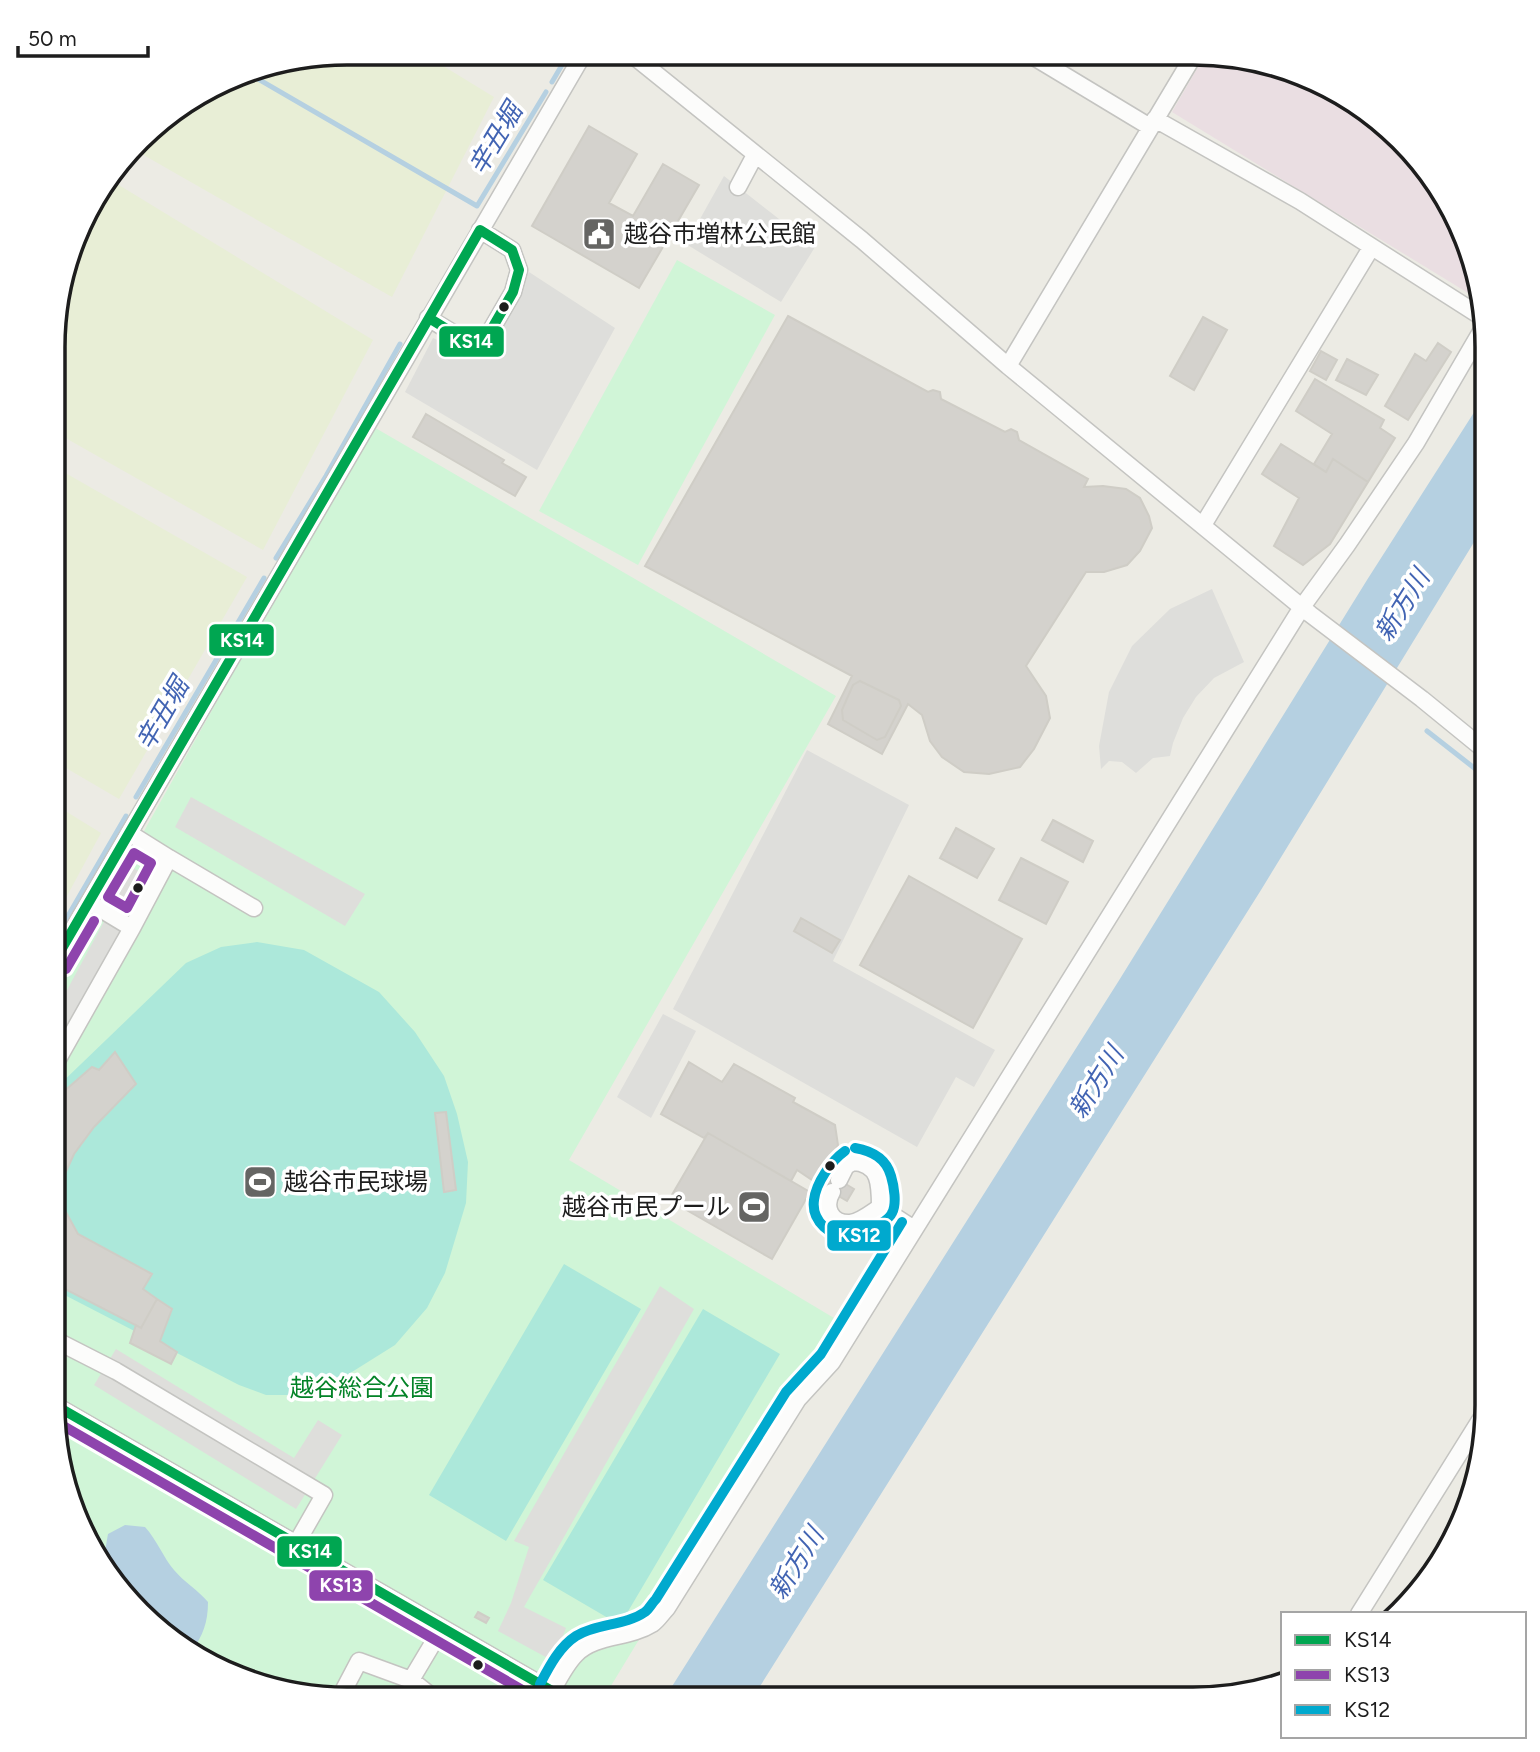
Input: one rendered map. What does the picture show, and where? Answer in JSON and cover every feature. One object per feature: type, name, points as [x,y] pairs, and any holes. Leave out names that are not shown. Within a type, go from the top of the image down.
[{"type":"street","points":[[65,943],[416,354],[428,318],[577,65]]},
{"type":"street","points":[[645,65],[862,240],[1008,366],[1306,610],[1475,742]]},
{"type":"street","points":[[1048,65],[1300,201],[1473,314]]},
{"type":"street","points":[[1008,366],[1188,65]]},
{"type":"street","points":[[738,187],[755,155]]},
{"type":"street","points":[[428,318],[466,341],[478,342],[487,337],[520,279],[512,250],[480,230]]},
{"type":"street","points":[[1203,525],[1371,248]]},
{"type":"street","points":[[562,1687],[570,1661],[587,1646],[598,1640],[643,1629],[655,1622],[667,1608],[798,1399],[832,1362],[1347,545],[1416,443],[1475,339]]},
{"type":"street","points":[[129,833],[254,908]]},
{"type":"street","points":[[65,1047],[169,858]]},
{"type":"street","points":[[89,902],[132,928]]},
{"type":"street","points":[[853,1161],[871,1167],[879,1178],[880,1207],[864,1218],[849,1223],[837,1220],[830,1214],[828,1206],[835,1186],[846,1166],[853,1161]]},
{"type":"street","points":[[880,1207],[914,1229]]},
{"type":"street","points":[[65,1345],[116,1371],[324,1494],[296,1544]]},
{"type":"street","points":[[65,1411],[545,1687]]},
{"type":"street","points":[[1360,1612],[1474,1429]]},
{"type":"street","points":[[411,1679],[442,1628]]},
{"type":"street","points":[[345,1687],[359,1661],[411,1679],[421,1687]]},
{"type":"shaded area","points":[[1199,65],[1212,65],[1248,70],[1284,80],[1318,94],[1350,112],[1393,147],[1428,190],[1454,239],[1470,294],[1172,112]]},
{"type":"shaded area","points":[[724,176],[815,247],[781,302],[686,244]]},
{"type":"shaded area","points":[[529,272],[615,328],[537,470],[405,392],[433,338],[456,349],[484,349]]},
{"type":"shaded area","points":[[1212,589],[1244,662],[1214,678],[1196,697],[1183,718],[1170,756],[1153,758],[1136,773],[1122,762],[1109,761],[1101,769],[1099,746],[1109,692],[1132,646],[1170,609]]},
{"type":"shaded area","points":[[807,750],[909,805],[833,961],[995,1050],[974,1087],[956,1077],[917,1147],[673,1009]]},
{"type":"shaded area","points":[[191,797],[365,894],[345,926],[175,827]]},
{"type":"shaded area","points":[[133,868],[151,878],[65,1038],[65,994]]},
{"type":"shaded area","name":"越谷市民球場","points":[[257,942],[304,950],[379,992],[415,1032],[444,1076],[457,1114],[468,1162],[466,1203],[445,1273],[427,1308],[395,1345],[328,1387],[294,1395],[266,1395],[239,1385],[65,1295],[65,1079],[186,963],[221,947]]},
{"type":"shaded area","points":[[663,1014],[696,1031],[651,1118],[617,1097]]},
{"type":"shaded area","points":[[564,1264],[641,1309],[506,1541],[429,1495]]},
{"type":"shaded area","points":[[660,1286],[694,1309],[524,1607],[566,1628],[553,1661],[498,1631],[511,1603],[529,1547],[514,1541]]},
{"type":"shaded area","points":[[703,1309],[780,1354],[620,1625],[543,1580]]},
{"type":"shaded area","points":[[116,1349],[294,1458],[318,1420],[342,1435],[296,1509],[94,1385]]},
{"type":"green space","points":[[328,65],[442,65],[494,97],[392,297],[141,154],[190,112],[239,86],[274,74]]},
{"type":"green space","points":[[117,184],[373,340],[263,550],[65,438],[65,328],[70,292],[86,239]]},
{"type":"green space","points":[[677,260],[775,315],[638,565],[539,511]]},
{"type":"green space","name":"越谷総合公園","points":[[372,426],[836,696],[569,1160],[834,1318],[610,1687],[328,1687],[274,1678],[239,1666],[190,1640],[147,1605],[123,1577],[86,1513],[74,1478],[65,1424],[65,971]]},
{"type":"green space","points":[[65,473],[247,577],[119,799],[65,767]]},
{"type":"green space","points":[[65,811],[101,833],[65,900]]},
{"type":"water","name":"新方川","points":[[1475,411],[1475,541],[1261,890],[760,1687],[672,1687],[1118,982]]},
{"type":"water","points":[[125,1525],[145,1527],[174,1570],[208,1602],[204,1628],[197,1644],[147,1605],[123,1577],[105,1550],[108,1534]]},
{"type":"building","points":[[589,126],[637,154],[609,203],[633,216],[663,164],[699,185],[639,288],[532,226]]},
{"type":"building","points":[[788,316],[928,392],[940,392],[941,399],[1005,432],[1011,429],[1017,432],[1019,440],[1088,479],[1084,487],[1126,489],[1140,498],[1152,528],[1140,551],[1127,565],[1104,572],[1086,572],[1026,666],[1046,696],[1050,718],[1034,749],[1020,767],[989,774],[964,772],[942,757],[930,741],[922,715],[908,704],[882,754],[828,724],[852,676],[645,566]]},
{"type":"building","points":[[1203,317],[1227,330],[1194,390],[1170,376]]},
{"type":"building","points":[[1438,343],[1451,352],[1408,420],[1385,406],[1415,354],[1426,361]]},
{"type":"building","points":[[1321,351],[1337,360],[1326,380],[1310,371]]},
{"type":"building","points":[[1347,359],[1378,375],[1366,395],[1336,380]]},
{"type":"building","points":[[1315,379],[1384,420],[1380,428],[1395,438],[1368,482],[1333,459],[1326,472],[1314,464],[1332,434],[1296,411]]},
{"type":"building","points":[[426,414],[504,460],[502,463],[526,477],[515,496],[413,437]]},
{"type":"building","points":[[1281,444],[1326,472],[1333,459],[1368,482],[1330,544],[1303,565],[1274,546],[1299,498],[1262,474]]},
{"type":"building","points":[[860,681],[899,700],[901,706],[885,737],[877,740],[843,720],[842,710],[853,685]]},
{"type":"building","points":[[1053,820],[1093,841],[1083,862],[1042,840]]},
{"type":"building","points":[[956,828],[994,849],[977,878],[940,858]]},
{"type":"building","points":[[1021,858],[1068,882],[1046,924],[999,900]]},
{"type":"building","points":[[909,876],[1022,939],[973,1028],[860,965]]},
{"type":"building","points":[[801,918],[840,940],[832,953],[794,931]]},
{"type":"building","points":[[115,1052],[136,1084],[94,1127],[74,1154],[65,1174],[65,1090],[92,1067],[99,1070]]},
{"type":"building","points":[[689,1062],[722,1082],[734,1064],[795,1098],[793,1102],[835,1125],[838,1145],[818,1184],[797,1170],[791,1181],[708,1133],[704,1138],[661,1114]]},
{"type":"building","points":[[446,1112],[456,1190],[444,1192],[435,1113]]},
{"type":"building","points":[[708,1133],[810,1192],[772,1259],[669,1200]]},
{"type":"building","points":[[824,1171],[854,1189],[847,1201],[818,1184]]},
{"type":"building","points":[[65,1210],[78,1234],[152,1274],[143,1289],[157,1299],[141,1328],[65,1289]]},
{"type":"building","points":[[157,1299],[172,1309],[160,1341],[177,1352],[171,1364],[130,1343],[136,1325],[141,1328]]},
{"type":"building","points":[[478,1612],[489,1618],[486,1623],[475,1617]]},
{"type":"waterway","name":"辛丑堀","points":[[552,82],[562,65]]},
{"type":"waterway","points":[[258,79],[477,206],[546,92]]},
{"type":"waterway","name":"辛丑堀","points":[[276,558],[326,476],[400,344]]},
{"type":"waterway","name":"辛丑堀","points":[[136,797],[264,578]]},
{"type":"waterway","points":[[1427,731],[1475,769]]},
{"type":"waterway","name":"辛丑堀","points":[[65,921],[126,816]]},
{"type":"transit line","name":"KS14","points":[[480,230],[512,250],[519,270],[513,292],[487,337],[478,342],[466,341],[429,318],[480,230]]},
{"type":"transit line","name":"KS14","points":[[65,943],[429,318]]},
{"type":"transit line","name":"KS13","points":[[134,853],[151,863],[127,908],[108,897],[134,853]]},
{"type":"transit line","name":"KS13","points":[[66,969],[94,921]]},
{"type":"transit line","name":"KS12","points":[[845,1151],[821,1180],[815,1193],[814,1208],[824,1227],[836,1235],[851,1237],[867,1232],[887,1219],[894,1209],[895,1200],[886,1164],[873,1153],[855,1148]]},
{"type":"transit line","name":"KS12","points":[[540,1684],[551,1664],[576,1636],[637,1617],[656,1599],[786,1392],[821,1354],[902,1222]]},
{"type":"transit line","name":"KS14","points":[[65,1411],[545,1687]]},
{"type":"transit line","name":"KS13","points":[[65,1427],[517,1687]]},
{"type":"place","name":"越谷市増林公民館","points":[[599,234]]},
{"type":"place","name":"越谷市民球場","points":[[260,1182]]},
{"type":"place","name":"越谷市民プール","points":[[754,1207]]}]
